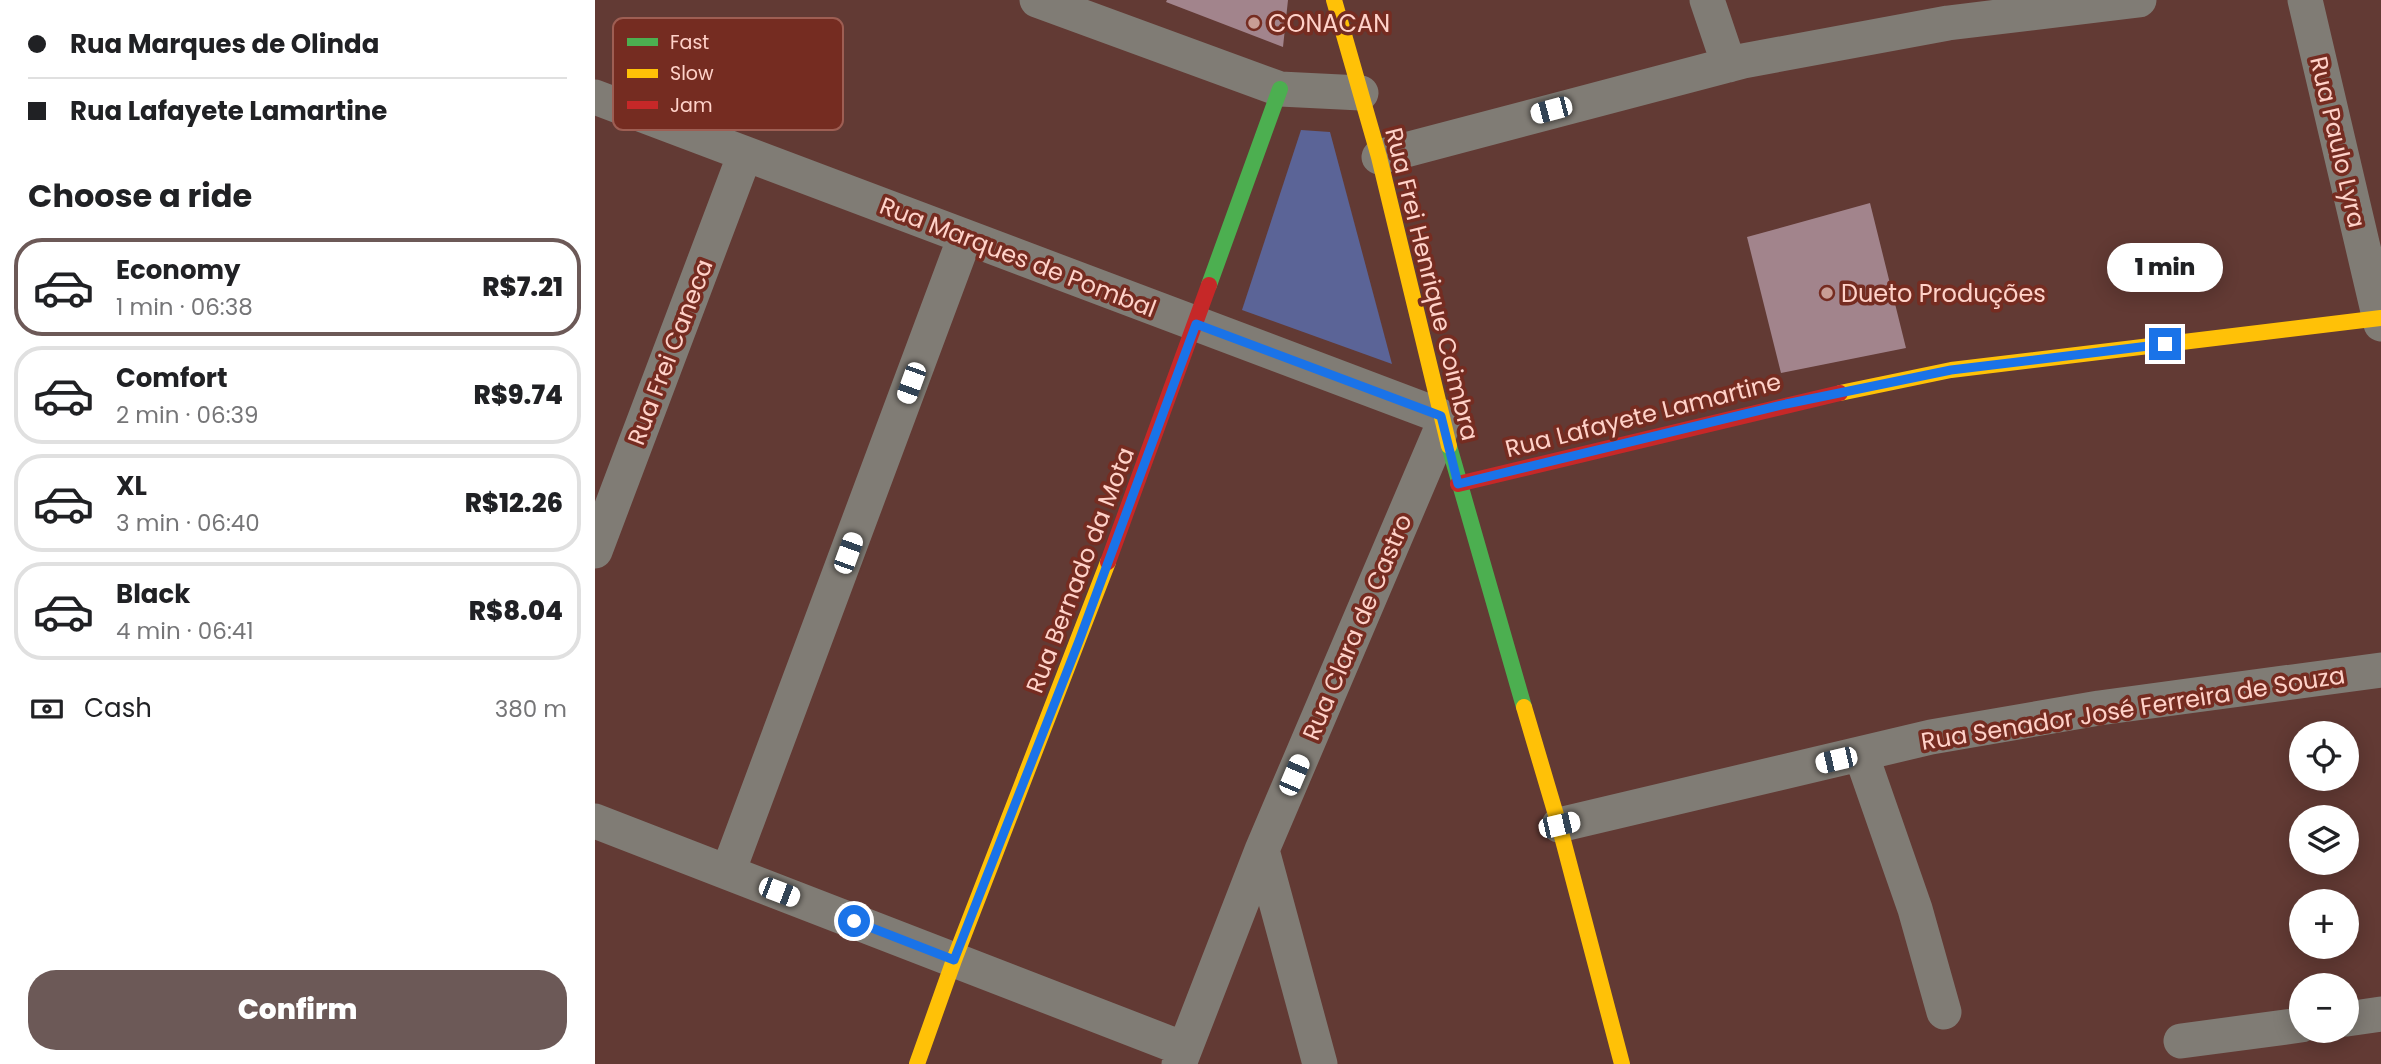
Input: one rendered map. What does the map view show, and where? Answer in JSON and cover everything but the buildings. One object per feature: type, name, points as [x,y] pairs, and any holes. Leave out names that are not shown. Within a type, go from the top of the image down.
[{"type":"street","points":[[1037,0],[1280,89],[1361,93]]},
{"type":"street","name":"Rua Frei Henrique Coimbra","points":[[1334,0],[1380,157],[1458,484],[1559,825],[1622,1064]]},
{"type":"street","points":[[1707,0],[1729,65]]},
{"type":"street","points":[[1380,157],[1729,65],[1945,12],[2139,0]]},
{"type":"street","name":"Rua Paulo Lyra","points":[[2305,0],[2381,320]]},
{"type":"street","name":"Rua Bernado da Mota","points":[[917,1064],[954,960],[1079,641],[1280,89]]},
{"type":"street","name":"Rua Marques de Pombal","points":[[595,97],[613,104]]},
{"type":"street","name":"Rua Marques de Pombal","points":[[682,130],[1196,324],[1442,421]]},
{"type":"street","name":"Rua Frei Caneca","points":[[595,551],[745,154]]},
{"type":"street","points":[[728,872],[965,237]]},
{"type":"street","name":"Rua Lafayete Lamartine","points":[[1458,484],[1786,404],[1951,370],[2381,320]]},
{"type":"street","name":"Rua Clara de Castro","points":[[1182,1056],[1262,850],[1442,421]]},
{"type":"street","name":"Rua Senador José Ferreira de Souza","points":[[1559,825],[1931,737],[2099,708],[2381,670]]},
{"type":"street","points":[[1861,754],[1915,909],[1944,1012]]},
{"type":"street","points":[[595,821],[954,960],[1182,1056]]},
{"type":"street","points":[[1262,850],[1320,1064]]},
{"type":"street","points":[[2359,1017],[2381,1014]]},
{"type":"street","points":[[2181,1041],[2289,1027]]},
{"type":"shaded area","points":[[1301,130],[1330,132],[1392,364],[1242,310]]},
{"type":"traffic: fast","points":[[1209,285],[1280,89]]},
{"type":"traffic: fast","points":[[1449,446],[1524,707]]},
{"type":"traffic: slow","points":[[1334,0],[1379,157],[1449,446]]},
{"type":"traffic: slow","points":[[1840,393],[1951,370],[2381,318]]},
{"type":"traffic: slow","points":[[917,1064],[954,960],[1108,562]]},
{"type":"traffic: slow","points":[[1524,707],[1559,825],[1622,1064]]},
{"type":"traffic: jam","points":[[1108,562],[1209,285]]},
{"type":"traffic: jam","points":[[1458,484],[1840,393]]},
{"type":"place","name":"CONACAN","points":[[1254,23]]},
{"type":"place","name":"Dueto Produções","points":[[1827,293]]},
{"type":"route","points":[[854,921],[954,960],[1079,641],[1196,324],[1441,416],[1458,484],[1786,404],[1951,370],[2165,344]]}]
